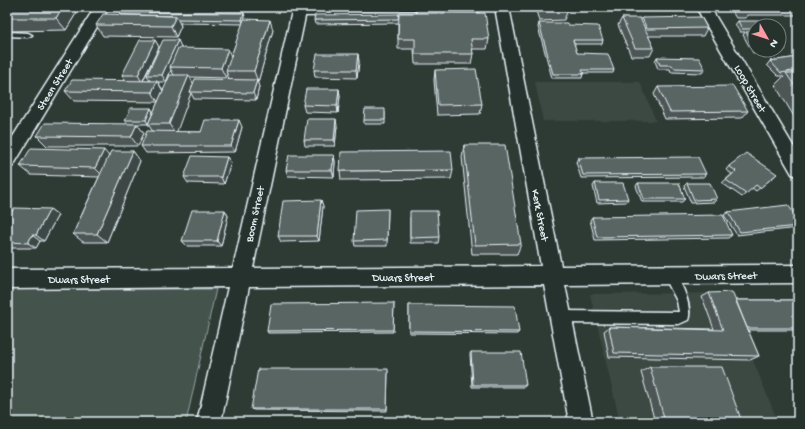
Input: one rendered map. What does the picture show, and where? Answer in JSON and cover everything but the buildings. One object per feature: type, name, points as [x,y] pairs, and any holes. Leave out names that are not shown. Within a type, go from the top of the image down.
[{"type":"street","name":"Steen Street","points":[[7,161],[102,7]]},
{"type":"street","name":"Kerk Street","points":[[502,7],[581,422]]},
{"type":"street","name":"Loop Street","points":[[704,7],[798,169]]},
{"type":"street","name":"Boom Street","points":[[209,422],[299,10]]},
{"type":"street","name":"Dwars Street","points":[[7,279],[553,277],[798,274]]},
{"type":"lane","points":[[299,10],[424,13]]},
{"type":"lane","points":[[7,34],[28,35]]},
{"type":"lane","points":[[561,317],[679,318],[684,316],[685,311],[669,276]]},
{"type":"shaded area","points":[[535,82],[640,82],[656,121],[543,121]]},
{"type":"shaded area","points":[[7,289],[216,289],[186,422],[7,422]]},
{"type":"shaded area","points":[[726,293],[778,422],[620,422],[590,294]]}]
